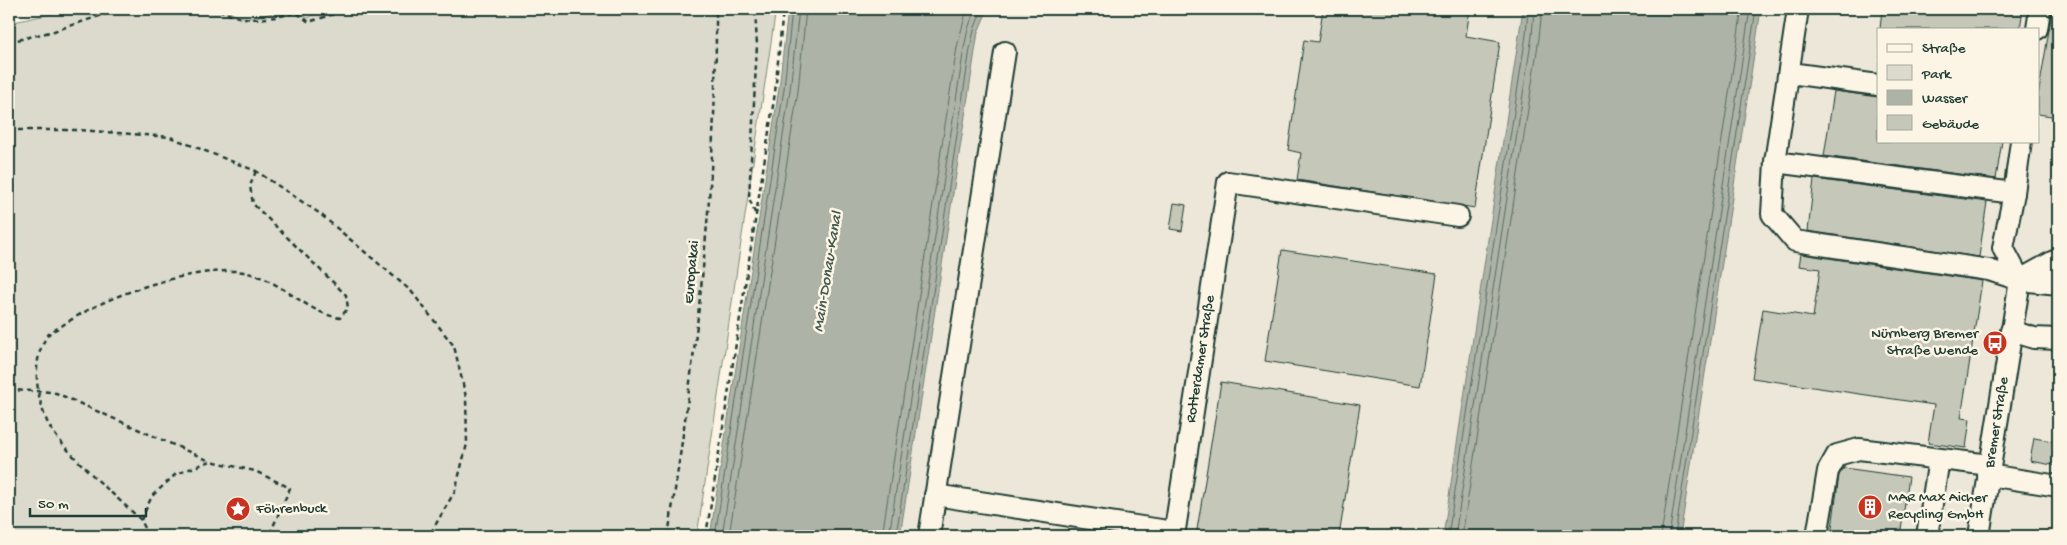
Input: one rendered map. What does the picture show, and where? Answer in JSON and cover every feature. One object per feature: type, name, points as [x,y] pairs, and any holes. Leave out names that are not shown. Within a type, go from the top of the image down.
[{"type":"street","points":[[1798,9],[1790,73],[1775,162],[1772,214],[1795,241],[1990,270],[2020,280],[2058,284]]},
{"type":"street","points":[[2037,28],[2040,9]]},
{"type":"street","points":[[929,536],[1005,52]]},
{"type":"street","points":[[1790,73],[1877,85]]},
{"type":"street","points":[[2020,280],[2003,248],[2014,193],[2021,142]]},
{"type":"street","points":[[1775,162],[2014,193]]},
{"type":"street","name":"Rotterdamer Straße","points":[[1174,534],[1228,182],[1458,216]]},
{"type":"street","points":[[2020,280],[2054,261],[2058,262]]},
{"type":"street","name":"Bremer Straße","points":[[1979,536],[2020,280]]},
{"type":"street","points":[[2011,331],[2034,338],[2058,340]]},
{"type":"street","points":[[1817,536],[1828,471],[1836,455],[1859,449],[1938,459],[2058,486]]},
{"type":"street","points":[[1927,536],[1938,459]]},
{"type":"street","points":[[935,495],[1174,534]]},
{"type":"path","points":[[9,42],[54,31],[122,9]]},
{"type":"path","points":[[219,9],[240,18],[276,18],[296,12],[308,22],[337,13],[354,12],[356,9]]},
{"type":"path","name":"Europakai","points":[[668,536],[689,402],[704,268],[714,109],[716,9]]},
{"type":"path","points":[[755,9],[757,45],[749,198],[756,215]]},
{"type":"path","points":[[706,536],[775,93],[783,9]]},
{"type":"path","points":[[9,130],[79,130],[170,137],[256,172],[319,214],[412,291],[454,346],[466,397],[467,444],[456,491],[429,536]]},
{"type":"path","points":[[149,536],[141,520],[64,446],[46,421],[38,390],[37,362],[48,335],[84,311],[137,290],[192,275],[236,271],[274,282],[327,316],[340,318],[348,308],[346,295],[253,204],[250,186],[256,172]]},
{"type":"path","points":[[9,389],[56,393],[211,461],[255,471],[290,488],[270,536]]},
{"type":"path","points":[[141,520],[152,496],[176,474],[211,461]]},
{"type":"shaded area","points":[[980,9],[2058,9],[2058,536],[900,536]]},
{"type":"green space","points":[[74,9],[224,9],[236,15],[248,17],[289,11],[308,18],[324,9],[776,9],[697,536],[9,536],[9,23]]},
{"type":"water","name":"Main-Donau-Kanal","points":[[788,9],[988,9],[978,32],[900,536],[710,536],[779,88]]},
{"type":"water","points":[[1523,9],[1761,9],[1680,536],[1443,536]]},
{"type":"building","points":[[1323,9],[1470,9],[1466,36],[1500,42],[1475,208],[1297,180],[1301,153],[1288,150],[1304,40],[1318,42]]},
{"type":"building","points":[[1882,9],[2023,9],[2020,28],[1880,28]]},
{"type":"building","points":[[2052,12],[2058,13],[2058,117],[2040,114],[2040,84]]},
{"type":"building","points":[[1834,91],[1877,97],[1877,142],[2002,142],[1996,179],[1824,156]]},
{"type":"building","points":[[1814,179],[1987,202],[1979,257],[1808,231]]},
{"type":"building","points":[[1174,203],[1186,205],[1182,231],[1170,229]]},
{"type":"building","points":[[1282,250],[1437,274],[1420,386],[1265,361]]},
{"type":"building","points":[[1801,254],[1982,281],[1961,418],[1970,419],[1966,448],[1928,443],[1934,405],[1752,378],[1763,309],[1813,317],[1820,269],[1799,266]]},
{"type":"building","points":[[1221,382],[1360,405],[1339,536],[1196,536]]},
{"type":"building","points":[[2034,438],[2058,442],[2058,466],[2030,461]]},
{"type":"building","name":"MAR Max Aicher Recycling GmbH","points":[[1844,468],[1909,477],[1900,536],[1831,536],[1839,475]]},
{"type":"place","name":"Nürnberg Bremer Straße Wende","points":[[1995,343]]},
{"type":"place","name":"MAR Max Aicher Recycling GmbH","points":[[1870,507]]},
{"type":"place","name":"Föhrenbuck","points":[[238,509]]}]
